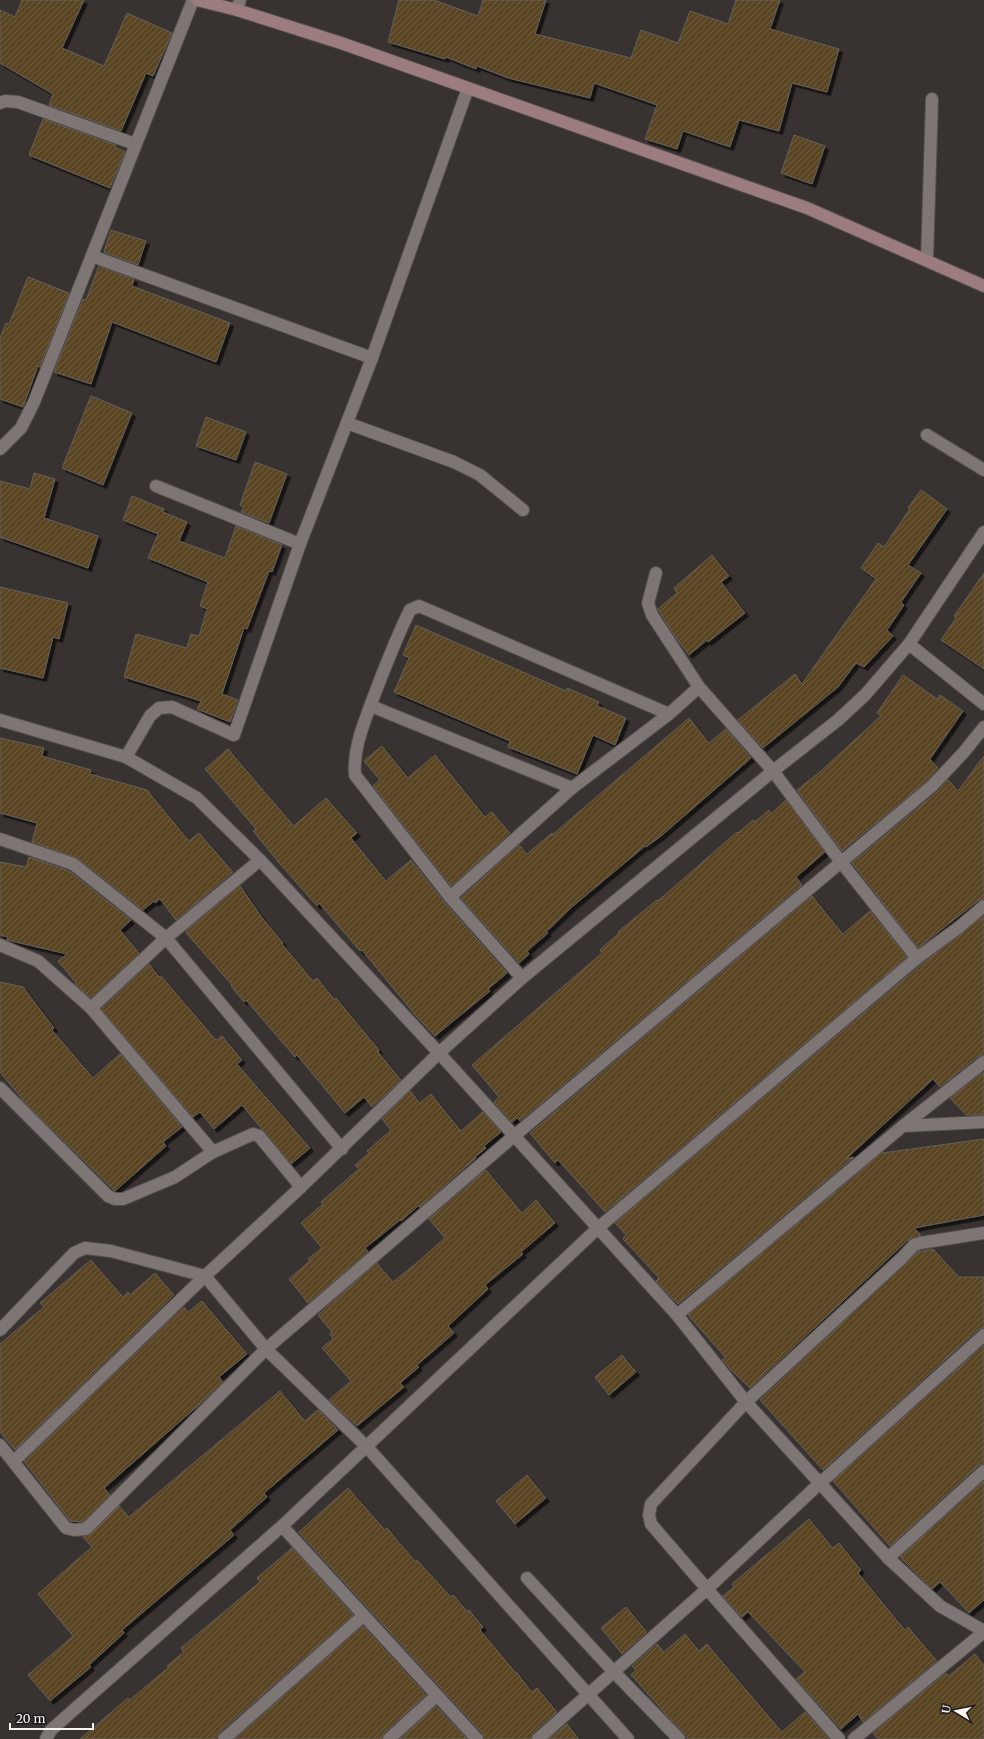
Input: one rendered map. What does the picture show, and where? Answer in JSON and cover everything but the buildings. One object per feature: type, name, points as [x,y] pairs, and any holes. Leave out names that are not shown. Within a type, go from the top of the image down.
[{"type":"street","points":[[0,449],[21,428],[34,402],[193,0]]},
{"type":"street","points":[[197,0],[238,5],[807,208],[984,286]]},
{"type":"street","points":[[126,757],[150,716],[158,708],[172,707],[234,735],[300,544],[372,358],[468,88]]},
{"type":"street","points":[[926,260],[932,99]]},
{"type":"street","points":[[0,103],[5,101],[18,102],[135,144]]},
{"type":"street","points":[[92,256],[372,358]]},
{"type":"street","points":[[347,423],[454,462],[480,475],[523,510]]},
{"type":"street","points":[[927,435],[984,470]]},
{"type":"street","points":[[156,486],[300,544]]},
{"type":"street","points":[[14,1462],[205,1276],[342,1149],[439,1053],[522,978],[772,771],[838,720],[865,695],[909,644],[984,532]]},
{"type":"street","points":[[656,573],[648,603],[652,615],[699,687],[772,771],[841,862],[917,958]]},
{"type":"street","points":[[522,978],[450,897],[355,775],[354,758],[371,706],[393,645],[410,610],[419,606],[669,714]]},
{"type":"street","points":[[909,644],[984,704]]},
{"type":"street","points":[[450,897],[572,788],[669,714],[699,687]]},
{"type":"street","points":[[371,706],[572,788]]},
{"type":"street","points":[[0,720],[126,757],[196,798],[260,860],[439,1053],[677,1315],[746,1402],[888,1558],[940,1606],[984,1632],[854,1739]]},
{"type":"street","points":[[0,1445],[66,1528],[74,1530],[86,1529],[266,1349],[514,1136],[932,786],[964,752],[984,727]]},
{"type":"street","points":[[0,839],[73,864],[166,938],[342,1149]]},
{"type":"street","points":[[91,1008],[166,938],[260,860]]},
{"type":"street","points":[[46,1739],[51,1730],[282,1526],[598,1228],[917,958],[958,928],[984,906]]},
{"type":"street","points":[[0,945],[38,961],[91,1008],[213,1152]]},
{"type":"street","points":[[677,1315],[903,1126],[984,1062]]},
{"type":"street","points":[[0,1088],[108,1196],[115,1199],[123,1199],[175,1177],[213,1152],[248,1134],[259,1136],[301,1187]]},
{"type":"street","points":[[903,1126],[984,1122]]},
{"type":"street","points":[[839,1739],[651,1524],[649,1515],[651,1504],[746,1402],[902,1258],[914,1245],[929,1241],[984,1233]]},
{"type":"street","points":[[0,1330],[74,1253],[85,1248],[111,1251],[205,1276],[266,1349],[367,1447],[628,1739]]},
{"type":"street","points":[[538,1739],[707,1589],[820,1483],[984,1335]]},
{"type":"street","points":[[888,1558],[984,1471]]},
{"type":"street","points":[[282,1526],[436,1696],[477,1739]]},
{"type":"street","points":[[527,1578],[613,1671],[679,1739]]},
{"type":"street","points":[[224,1739],[363,1616]]},
{"type":"street","points":[[389,1739],[436,1696]]}]
